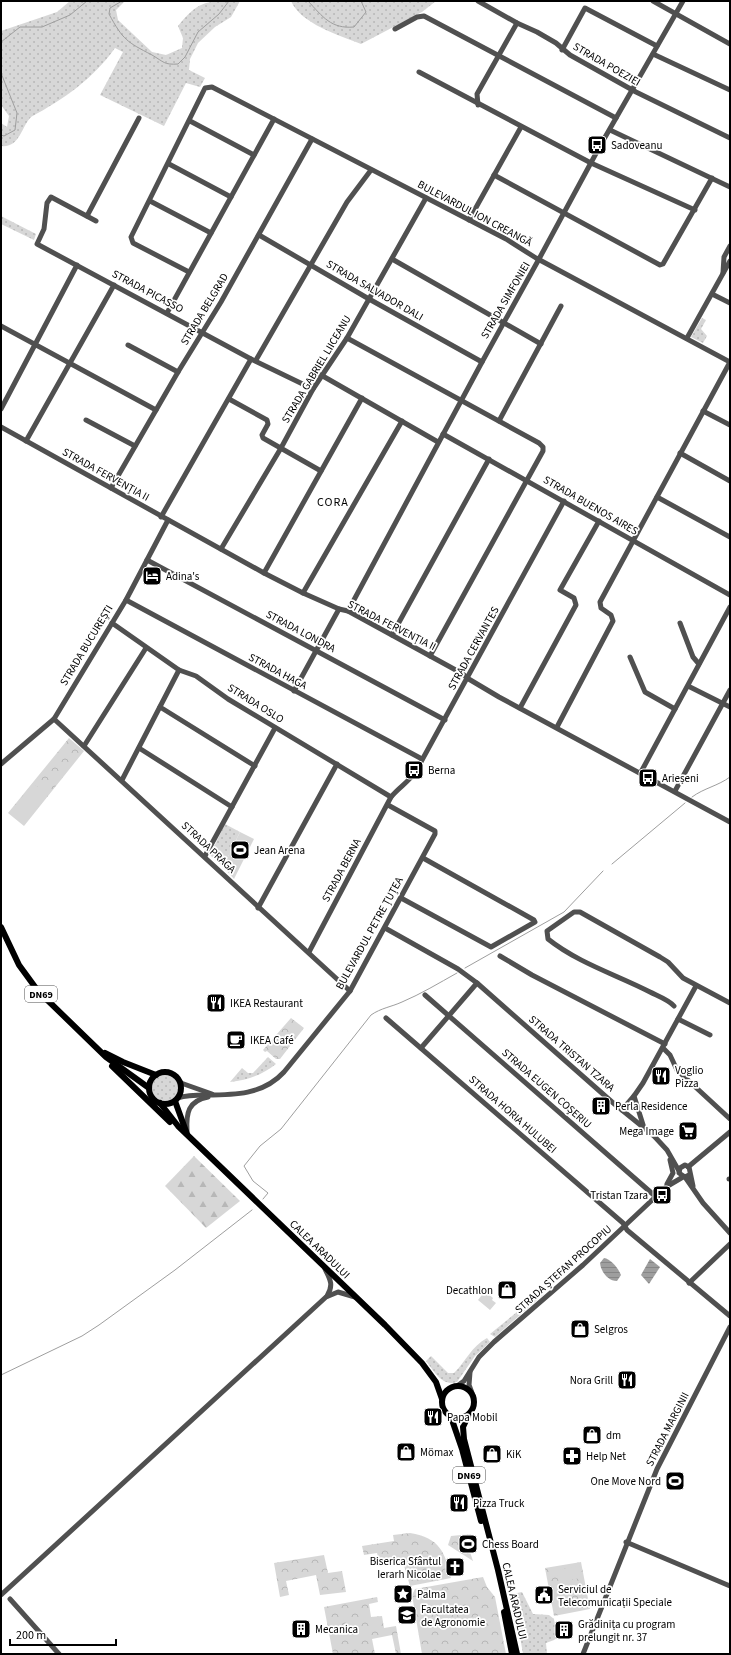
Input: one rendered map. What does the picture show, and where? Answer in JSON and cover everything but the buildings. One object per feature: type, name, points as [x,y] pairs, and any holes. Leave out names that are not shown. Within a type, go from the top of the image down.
[{"type":"main road","name":"DN69","points":[[1,927],[20,965],[30,980],[48,1001],[114,1064],[149,1088],[153,1099],[160,1104]]},
{"type":"main road","name":"DN69","points":[[99,1049],[123,1062],[156,1075],[169,1072],[175,1075],[181,1083]]},
{"type":"main road","name":"DN69","points":[[99,1049],[104,1059],[179,1130],[187,1134]]},
{"type":"main road","points":[[149,1088],[151,1080],[156,1075]]},
{"type":"main road","points":[[160,1104],[168,1104],[177,1100],[181,1091],[181,1083]]},
{"type":"main road","name":"CALEA ARADULUI","points":[[177,1100],[187,1134]]},
{"type":"main road","name":"CALEA ARADULUI","points":[[160,1104],[178,1126],[356,1297],[422,1363],[436,1382],[442,1399]]},
{"type":"main road","points":[[436,1382],[468,1389],[472,1394]]},
{"type":"main road","points":[[442,1399],[446,1392],[455,1387]]},
{"type":"main road","name":"DN69","points":[[469,1414],[474,1407],[472,1394]]},
{"type":"main road","name":"DN69","points":[[442,1399],[444,1410],[451,1417]]},
{"type":"main road","points":[[451,1417],[461,1419],[469,1414]]},
{"type":"main road","name":"CALEA ARADULUI","points":[[469,1414],[463,1427],[464,1439],[474,1474],[517,1654]]},
{"type":"main road","name":"CALEA ARADULUI","points":[[451,1417],[462,1449],[494,1571],[512,1654]]},
{"type":"street","name":"STRADA POEZIEI","points":[[478,1],[517,23],[537,32],[556,43],[562,50],[632,90],[730,138]]},
{"type":"street","points":[[653,1],[730,44]]},
{"type":"street","name":"STRADA SIMFONIEI","points":[[348,611],[438,442],[682,1]]},
{"type":"street","points":[[562,50],[585,8],[657,46]]},
{"type":"street","points":[[394,29],[417,17],[424,16],[616,118]]},
{"type":"street","points":[[478,105],[477,94],[517,23]]},
{"type":"street","points":[[653,54],[730,90]]},
{"type":"street","points":[[419,72],[478,105],[591,163],[695,210]]},
{"type":"street","name":"BULEVARDUL ION CREANGĂ","points":[[190,121],[205,88],[212,87],[469,220],[730,362]]},
{"type":"street","points":[[96,221],[87,216],[139,118]]},
{"type":"street","points":[[167,313],[274,119]]},
{"type":"street","points":[[189,272],[132,241],[131,237],[190,121],[254,155]]},
{"type":"street","points":[[469,220],[521,127]]},
{"type":"street","points":[[610,130],[730,187]]},
{"type":"street","name":"STRADA BELGRAD","points":[[111,488],[259,235],[312,139]]},
{"type":"street","points":[[169,164],[231,197]]},
{"type":"street","points":[[161,517],[229,399],[311,265],[347,202],[370,170]]},
{"type":"street","points":[[494,175],[660,265],[663,264],[712,178]]},
{"type":"street","name":"STRADA PICASSO","points":[[87,216],[51,197],[46,209],[44,229],[37,244],[313,389]]},
{"type":"street","name":"STRADA GABRIEL LIICEANU","points":[[221,549],[281,448],[321,375],[347,338],[426,198]]},
{"type":"street","points":[[150,201],[211,233]]},
{"type":"street","name":"STRADA SALVADOR DALI","points":[[259,235],[482,362]]},
{"type":"street","points":[[722,275],[724,257],[730,246]]},
{"type":"street","points":[[392,259],[504,322],[507,326],[541,344]]},
{"type":"street","points":[[687,338],[730,261]]},
{"type":"street","points":[[1,409],[76,265]]},
{"type":"street","points":[[26,441],[114,285]]},
{"type":"street","points":[[712,294],[730,304]]},
{"type":"street","points":[[499,421],[561,306]]},
{"type":"street","points":[[1,326],[35,343],[156,410]]},
{"type":"street","points":[[347,338],[539,443],[543,447],[543,451],[430,656]]},
{"type":"street","points":[[128,345],[178,372]]},
{"type":"street","points":[[557,727],[613,621],[611,615],[601,608],[600,602],[730,362]]},
{"type":"street","points":[[321,375],[438,442]]},
{"type":"street","points":[[264,573],[362,398]]},
{"type":"street","points":[[229,399],[267,420],[268,424],[262,437],[321,471]]},
{"type":"street","points":[[703,411],[730,425]]},
{"type":"street","points":[[86,420],[135,446]]},
{"type":"street","points":[[303,593],[402,421]]},
{"type":"street","name":"STRADA FERVENȚIA II","points":[[1,427],[264,573],[303,593],[339,609],[348,611],[463,674],[467,678],[520,708],[641,772],[730,822]]},
{"type":"street","name":"STRADA BUENOS AIRES","points":[[443,434],[730,595]]},
{"type":"street","points":[[680,453],[730,481]]},
{"type":"street","points":[[392,635],[489,459]]},
{"type":"street","points":[[657,497],[730,537]]},
{"type":"street","name":"STRADA CERVANTES","points":[[391,797],[398,789],[408,782],[422,760],[564,502]]},
{"type":"street","name":"STRADA BUCUREȘTI","points":[[1,764],[54,719],[126,600],[168,520]]},
{"type":"street","points":[[520,708],[576,605],[574,598],[560,590],[599,521]]},
{"type":"street","name":"STRADA LONDRA","points":[[148,560],[444,720]]},
{"type":"street","name":"STRADA HAGA","points":[[126,600],[422,760]]},
{"type":"street","points":[[641,772],[730,607]]},
{"type":"street","points":[[294,691],[339,609]]},
{"type":"street","name":"STRADA OSLO","points":[[112,623],[179,670],[196,676],[228,699],[391,797]]},
{"type":"street","points":[[680,623],[694,657],[699,664]]},
{"type":"street","points":[[84,746],[146,648]]},
{"type":"street","points":[[630,657],[645,692],[675,709]]},
{"type":"street","points":[[122,780],[179,670]]},
{"type":"street","points":[[688,686],[730,707]]},
{"type":"street","points":[[675,791],[730,690]]},
{"type":"street","points":[[160,707],[255,766]]},
{"type":"street","name":"STRADA PRAGA","points":[[54,719],[205,856],[258,908],[309,952],[350,991]]},
{"type":"street","points":[[205,856],[275,728]]},
{"type":"street","points":[[139,748],[232,807]]},
{"type":"street","points":[[258,908],[337,764]]},
{"type":"street","name":"STRADA BERNA","points":[[309,952],[391,797]]},
{"type":"street","name":"BULEVARDUL PETRE ȚUȚEA","points":[[177,1100],[187,1095],[238,1095],[274,1082],[284,1072],[350,991],[436,832],[388,805]]},
{"type":"street","points":[[401,898],[494,947],[535,922],[534,920],[423,858]]},
{"type":"street","points":[[683,1010],[556,944],[548,939],[546,932],[568,916],[578,912],[660,957],[668,962],[683,978],[730,1003]]},
{"type":"street","name":"STRADA TRISTAN TZARA","points":[[385,928],[460,970],[477,983],[644,1128],[667,1150],[684,1172],[703,1203],[730,1233]]},
{"type":"street","points":[[500,956],[532,975],[664,1046],[678,1070],[730,1119]]},
{"type":"street","points":[[421,1048],[477,983]]},
{"type":"street","points":[[622,1110],[634,1096],[664,1046],[696,986]]},
{"type":"street","name":"STRADA EUGEN COȘERIU","points":[[425,996],[450,1016],[655,1196]]},
{"type":"street","name":"STRADA HORIA HULUBEI","points":[[386,1018],[625,1226]]},
{"type":"street","points":[[678,1019],[710,1035]]},
{"type":"street","name":"BULEVARDUL PETRE ȚUȚEA","points":[[181,1083],[214,1095]]},
{"type":"street","points":[[187,1134],[186,1115],[192,1104],[203,1098],[214,1095]]},
{"type":"street","points":[[634,1096],[645,1125],[644,1128]]},
{"type":"street","points":[[684,1172],[730,1132]]},
{"type":"street","points":[[667,1150],[673,1170],[672,1177],[668,1185]]},
{"type":"street","name":"STRADA ȘTEFAN PROCOPIU","points":[[455,1387],[464,1381],[479,1357],[494,1342],[583,1266],[655,1196],[684,1172]]},
{"type":"street","points":[[668,1185],[680,1181],[686,1183],[694,1189]]},
{"type":"street","points":[[625,1226],[627,1230],[730,1316]]},
{"type":"street","points":[[689,1283],[730,1244]]},
{"type":"street","points":[[1,1595],[326,1297],[331,1290],[332,1284],[325,1268]]},
{"type":"street","points":[[326,1297],[338,1292],[356,1297]]},
{"type":"street","name":"STRADA MARGINII","points":[[583,1654],[626,1542],[661,1460],[730,1327]]},
{"type":"street","points":[[470,1371],[469,1385],[472,1394]]},
{"type":"street","points":[[626,1542],[730,1586]]},
{"type":"street","points":[[10,1598],[59,1654]]},
{"type":"green space","points":[[70,1],[125,1],[116,10],[118,20],[152,52],[166,55],[182,48],[183,38],[178,26],[192,11],[211,2],[240,1],[231,17],[215,27],[198,43],[190,59],[189,70],[205,78],[200,87],[186,83],[164,126],[100,95],[123,52],[115,48],[87,79],[55,103],[31,117],[12,144],[1,146],[1,123],[7,127],[9,116],[1,105],[1,31],[57,12]]},
{"type":"green space","points":[[291,1],[436,1],[422,12],[361,44],[332,33],[312,22],[296,9]]},
{"type":"green space","points":[[1,216],[36,234],[34,240],[1,224]]},
{"type":"green space","points":[[702,318],[706,320],[701,329],[707,336],[703,343],[691,337]]},
{"type":"green space","points":[[69,738],[84,751],[24,826],[8,813]]},
{"type":"green space","points":[[33,783],[48,795],[24,825],[9,813]]},
{"type":"green space","points":[[225,824],[240,832],[223,867],[210,855]]},
{"type":"green space","name":"Jean Arena","points":[[240,832],[254,839],[234,879],[223,867]]},
{"type":"green space","points":[[291,1018],[304,1028],[280,1059],[276,1059],[267,1051],[265,1052],[263,1050]]},
{"type":"green space","points":[[268,1057],[276,1064],[254,1076],[243,1080],[230,1082],[242,1068],[248,1073],[253,1073]]},
{"type":"green space","points":[[165,1075],[174,1079],[178,1088],[174,1097],[165,1101],[156,1097],[152,1088],[156,1079]]},
{"type":"green space","points":[[194,1156],[240,1201],[206,1228],[165,1186]]},
{"type":"green space","points":[[544,1290],[544,1294],[495,1337],[490,1334]]},
{"type":"green space","points":[[485,1291],[496,1303],[490,1310],[478,1300]]},
{"type":"green space","points":[[487,1338],[490,1342],[475,1356],[457,1382],[452,1383],[443,1380],[435,1373],[426,1361],[431,1356],[448,1373],[454,1373],[477,1345]]},
{"type":"green space","points":[[410,1533],[428,1538],[440,1548],[451,1578],[410,1586],[403,1562],[380,1565],[377,1553],[364,1555],[362,1546],[394,1541],[393,1535]]},
{"type":"green space","points":[[471,1534],[474,1548],[470,1552],[473,1561],[448,1545],[451,1536]]},
{"type":"green space","points":[[324,1555],[328,1573],[342,1571],[346,1592],[320,1595],[316,1575],[286,1581],[289,1595],[280,1597],[274,1563]]},
{"type":"green space","points":[[581,1562],[590,1609],[554,1616],[545,1568]]},
{"type":"green space","points":[[579,1566],[581,1578],[559,1582],[557,1570]]},
{"type":"green space","points":[[483,1577],[487,1587],[495,1597],[506,1654],[422,1654],[412,1595],[415,1589]]},
{"type":"green space","points":[[577,1579],[580,1594],[553,1599],[550,1584]]},
{"type":"green space","points":[[522,1592],[533,1614],[549,1615],[554,1619],[557,1638],[546,1643],[547,1654],[523,1654],[513,1595]]},
{"type":"green space","points":[[377,1597],[378,1602],[369,1604],[371,1617],[382,1616],[384,1628],[396,1626],[401,1654],[396,1654],[392,1635],[372,1639],[375,1654],[333,1654],[324,1607]]},
{"type":"shaded area","points":[[604,1258],[612,1262],[620,1272],[621,1275],[617,1281],[608,1278],[603,1273],[600,1263]]},
{"type":"shaded area","points":[[650,1259],[660,1267],[649,1284],[641,1275]]},
{"type":"waterway","points":[[1,42],[20,27],[42,27],[70,15],[87,1]]},
{"type":"waterway","points":[[122,1],[110,8],[109,14],[122,35],[137,47],[162,61],[173,64],[178,64],[185,57],[198,32],[219,14],[229,1]]},
{"type":"waterway","points":[[308,1],[328,21],[333,24],[346,27],[354,27],[366,12],[361,1]]},
{"type":"waterway","points":[[1,73],[17,113],[15,130],[4,136],[1,135]]},
{"type":"waterway","points":[[692,797],[730,777]]},
{"type":"waterway","points":[[612,864],[685,803]]},
{"type":"waterway","points":[[465,968],[564,912],[603,871]]},
{"type":"waterway","points":[[263,1199],[268,1193],[253,1181],[244,1166],[260,1146],[281,1129],[371,1015],[416,996],[457,973]]},
{"type":"waterway","points":[[1,1375],[82,1336],[99,1325],[175,1270],[252,1210]]},
{"type":"place","name":"Sadoveanu","points":[[597,145]]},
{"type":"place","name":"Adina's","points":[[152,576]]},
{"type":"place","name":"Berna","points":[[414,770]]},
{"type":"place","name":"Arieșeni","points":[[648,778]]},
{"type":"place","name":"Jean Arena","points":[[240,850]]},
{"type":"place","name":"IKEA Restaurant","points":[[216,1003]]},
{"type":"place","name":"IKEA Café","points":[[236,1040]]},
{"type":"place","name":"Voglio Pizza","points":[[661,1076]]},
{"type":"place","name":"Perla Residence","points":[[601,1106]]},
{"type":"place","name":"Mega Image","points":[[688,1131]]},
{"type":"place","name":"Tristan Tzara","points":[[662,1195]]},
{"type":"place","name":"Decathlon","points":[[507,1290]]},
{"type":"place","name":"Selgros","points":[[580,1329]]},
{"type":"place","name":"Nora Grill","points":[[627,1380]]},
{"type":"place","name":"Papa Mobil","points":[[433,1417]]},
{"type":"place","name":"dm","points":[[592,1435]]},
{"type":"place","name":"Mömax","points":[[406,1452]]},
{"type":"place","name":"KiK","points":[[492,1454]]},
{"type":"place","name":"Help Net","points":[[572,1456]]},
{"type":"place","name":"One Move Nord","points":[[675,1481]]},
{"type":"place","name":"Pizza Truck","points":[[459,1503]]},
{"type":"place","name":"Chess Board","points":[[468,1544]]},
{"type":"place","name":"Biserica Sfântul Ierarh Nicolae","points":[[455,1567]]},
{"type":"place","name":"Palma","points":[[403,1594]]},
{"type":"place","name":"Serviciul de Telecomunicații Speciale","points":[[544,1595]]},
{"type":"place","name":"Facultatea de Agronomie","points":[[407,1615]]},
{"type":"place","name":"Mecanica","points":[[301,1629]]},
{"type":"place","name":"Grădinița cu program prelungit nr. 37","points":[[564,1630]]},
{"type":"district","name":"CORA","points":[[333,502]]}]
